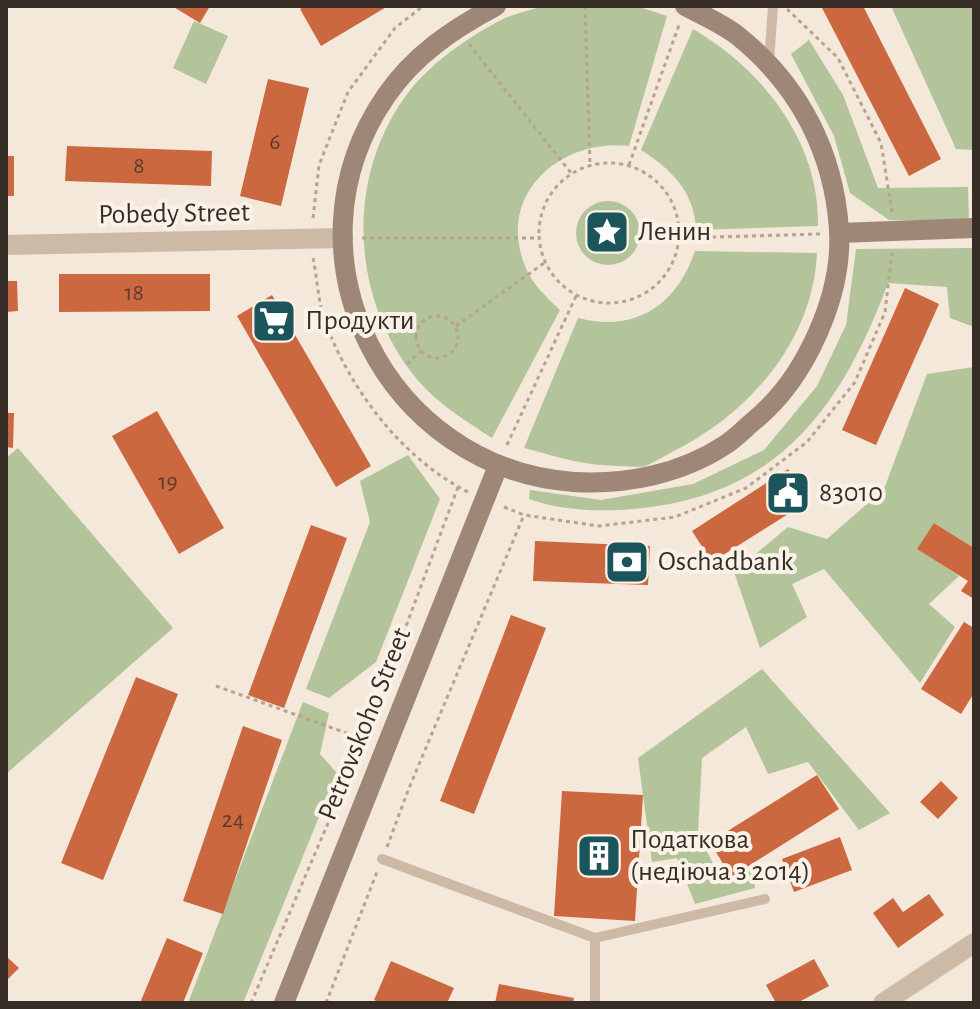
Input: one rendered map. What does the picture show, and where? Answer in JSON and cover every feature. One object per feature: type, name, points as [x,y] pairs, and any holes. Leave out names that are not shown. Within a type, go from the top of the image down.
[{"type":"main road","points":[[496,6],[456,27],[417,58],[385,97],[362,141],[348,188],[343,238],[346,276],[355,313],[389,381],[416,412],[448,439],[498,466],[543,480],[606,484],[667,472],[724,446],[772,405],[809,354],[832,296],[839,233],[832,175],[811,121],[779,73],[736,34],[685,6]]},
{"type":"main road","points":[[839,233],[974,228]]},
{"type":"main road","name":"Petrovskoho Street","points":[[284,1003],[498,466]]},
{"type":"street","name":"Pobedy Street","points":[[6,245],[343,238]]},
{"type":"street","points":[[883,1003],[974,943]]},
{"type":"lane","points":[[769,64],[773,6]]},
{"type":"lane","points":[[382,859],[595,938],[765,899]]},
{"type":"lane","points":[[595,938],[595,1003]]},
{"type":"path","points":[[423,6],[395,28],[348,92],[319,165],[310,239],[324,317],[353,384],[399,442],[458,487],[524,515],[599,526],[675,517],[746,488],[807,442],[855,382],[885,312],[894,230],[881,143],[838,58],[785,6]]},
{"type":"path","points":[[585,6],[590,165]]},
{"type":"path","points":[[629,165],[685,6]]},
{"type":"path","points":[[456,27],[571,173]]},
{"type":"path","points":[[610,162],[629,165],[651,176],[667,193],[677,214],[680,238],[672,265],[655,288],[630,301],[602,304],[576,296],[557,282],[544,263],[538,238],[541,213],[552,190],[571,173],[590,165],[610,162]]},
{"type":"path","points":[[680,238],[839,233]]},
{"type":"path","points":[[343,238],[538,238]]},
{"type":"path","points":[[455,327],[544,263]]},
{"type":"path","points":[[498,466],[576,296]]},
{"type":"path","points":[[430,317],[445,318],[455,327],[457,341],[447,355],[440,358],[427,355],[417,345],[419,326],[430,317]]},
{"type":"path","points":[[251,1003],[364,739],[458,487]]},
{"type":"path","points":[[326,1003],[409,788],[524,515]]},
{"type":"path","points":[[216,686],[364,739]]},
{"type":"green space","points":[[544,6],[636,6],[667,16],[629,146],[604,146],[580,151],[540,176],[527,195],[519,216],[518,240],[525,266],[535,284],[560,310],[492,438],[429,392],[391,341],[376,306],[367,269],[364,231],[366,193],[375,156],[390,121],[420,78],[466,41],[503,19]]},
{"type":"green space","points":[[891,6],[974,6],[974,150],[956,149]]},
{"type":"green space","points":[[194,21],[228,36],[206,84],[173,68]]},
{"type":"green space","points":[[693,29],[742,65],[782,111],[798,137],[809,165],[816,195],[818,226],[696,230],[695,216],[686,193],[662,165],[641,150]]},
{"type":"green space","points":[[809,40],[843,95],[878,188],[968,187],[969,222],[889,220],[850,193],[834,136],[791,54]]},
{"type":"green space","points":[[608,201],[626,207],[634,215],[640,233],[634,251],[626,259],[608,265],[590,259],[582,251],[576,233],[582,215],[590,207]]},
{"type":"green space","points":[[974,248],[974,327],[950,318],[947,287],[888,283],[850,367],[827,403],[800,435],[769,462],[733,484],[691,499],[643,508],[571,509],[529,499],[530,490],[601,500],[693,484],[764,450],[817,386],[846,325],[856,249]]},
{"type":"green space","points":[[695,251],[817,253],[813,285],[790,345],[751,396],[700,436],[645,466],[595,464],[524,448],[578,318],[599,322],[618,321],[635,318],[651,310],[677,286]]},
{"type":"green space","points":[[974,367],[974,548],[934,523],[918,548],[959,576],[929,604],[955,627],[920,683],[824,569],[792,584],[807,617],[760,648],[734,572],[788,527],[827,539],[884,489],[927,374]]},
{"type":"green space","points":[[18,448],[173,628],[6,774],[6,458]]},
{"type":"green space","points":[[408,455],[440,499],[376,662],[329,698],[306,689],[370,522],[360,481]]},
{"type":"green space","points":[[762,669],[890,813],[859,830],[808,762],[768,774],[746,727],[702,758],[698,833],[719,876],[751,869],[755,888],[695,904],[677,858],[652,862],[638,758]]},
{"type":"green space","points":[[303,702],[329,713],[320,754],[337,773],[243,1003],[188,1003]]},
{"type":"building","points":[[172,6],[210,6],[200,23]]},
{"type":"building","points":[[305,6],[388,6],[321,46],[300,9]]},
{"type":"building","points":[[821,6],[863,6],[941,159],[909,176]]},
{"type":"building","points":[[268,79],[309,88],[281,206],[240,196]]},
{"type":"building","points":[[67,146],[212,151],[211,186],[65,181]]},
{"type":"building","points":[[6,156],[14,156],[14,196],[6,196]]},
{"type":"building","points":[[59,274],[210,274],[210,311],[59,312]]},
{"type":"building","points":[[6,281],[17,281],[18,311],[6,312]]},
{"type":"building","points":[[905,288],[939,304],[876,445],[842,430]]},
{"type":"building","points":[[272,295],[371,466],[336,487],[237,316]]},
{"type":"building","points":[[157,411],[224,528],[179,554],[112,436]]},
{"type":"building","points":[[6,413],[14,413],[13,448],[6,447]]},
{"type":"building","points":[[788,469],[809,501],[712,562],[692,531]]},
{"type":"building","points":[[934,523],[974,548],[974,599],[961,591],[968,581],[917,549]]},
{"type":"building","points":[[311,525],[347,538],[284,708],[248,695]]},
{"type":"building","points":[[535,541],[650,546],[648,585],[533,581]]},
{"type":"building","points":[[511,615],[546,628],[474,814],[440,801]]},
{"type":"building","points":[[964,622],[974,628],[974,693],[961,714],[921,689]]},
{"type":"building","points":[[136,677],[178,694],[103,880],[61,863]]},
{"type":"building","points":[[243,726],[282,740],[223,914],[183,901]]},
{"type":"building","points":[[817,775],[839,809],[731,877],[710,842]]},
{"type":"building","points":[[941,781],[958,798],[938,819],[920,802]]},
{"type":"building","name":"Податкова (недіюча з 2014)","points":[[562,791],[643,795],[635,921],[554,916]]},
{"type":"building","points":[[840,837],[852,870],[794,892],[782,859]]},
{"type":"building","points":[[929,894],[944,915],[898,948],[873,913],[893,898],[903,912]]},
{"type":"building","points":[[167,938],[203,953],[183,1003],[140,1003]]},
{"type":"building","points":[[6,956],[19,968],[6,981]]},
{"type":"building","points":[[814,959],[829,986],[797,1003],[776,1003],[766,985]]},
{"type":"building","points":[[391,961],[454,988],[447,1003],[381,1003],[374,1000]]},
{"type":"building","points":[[499,984],[574,998],[573,1003],[495,1003]]},
{"type":"place","name":"Ленин","points":[[607,232]]},
{"type":"place","name":"Продукти","points":[[274,321]]},
{"type":"place","name":"83010","points":[[788,493]]},
{"type":"place","name":"Oschadbank","points":[[627,562]]},
{"type":"place","name":"Податкова (недіюча з 2014)","points":[[599,856]]}]
